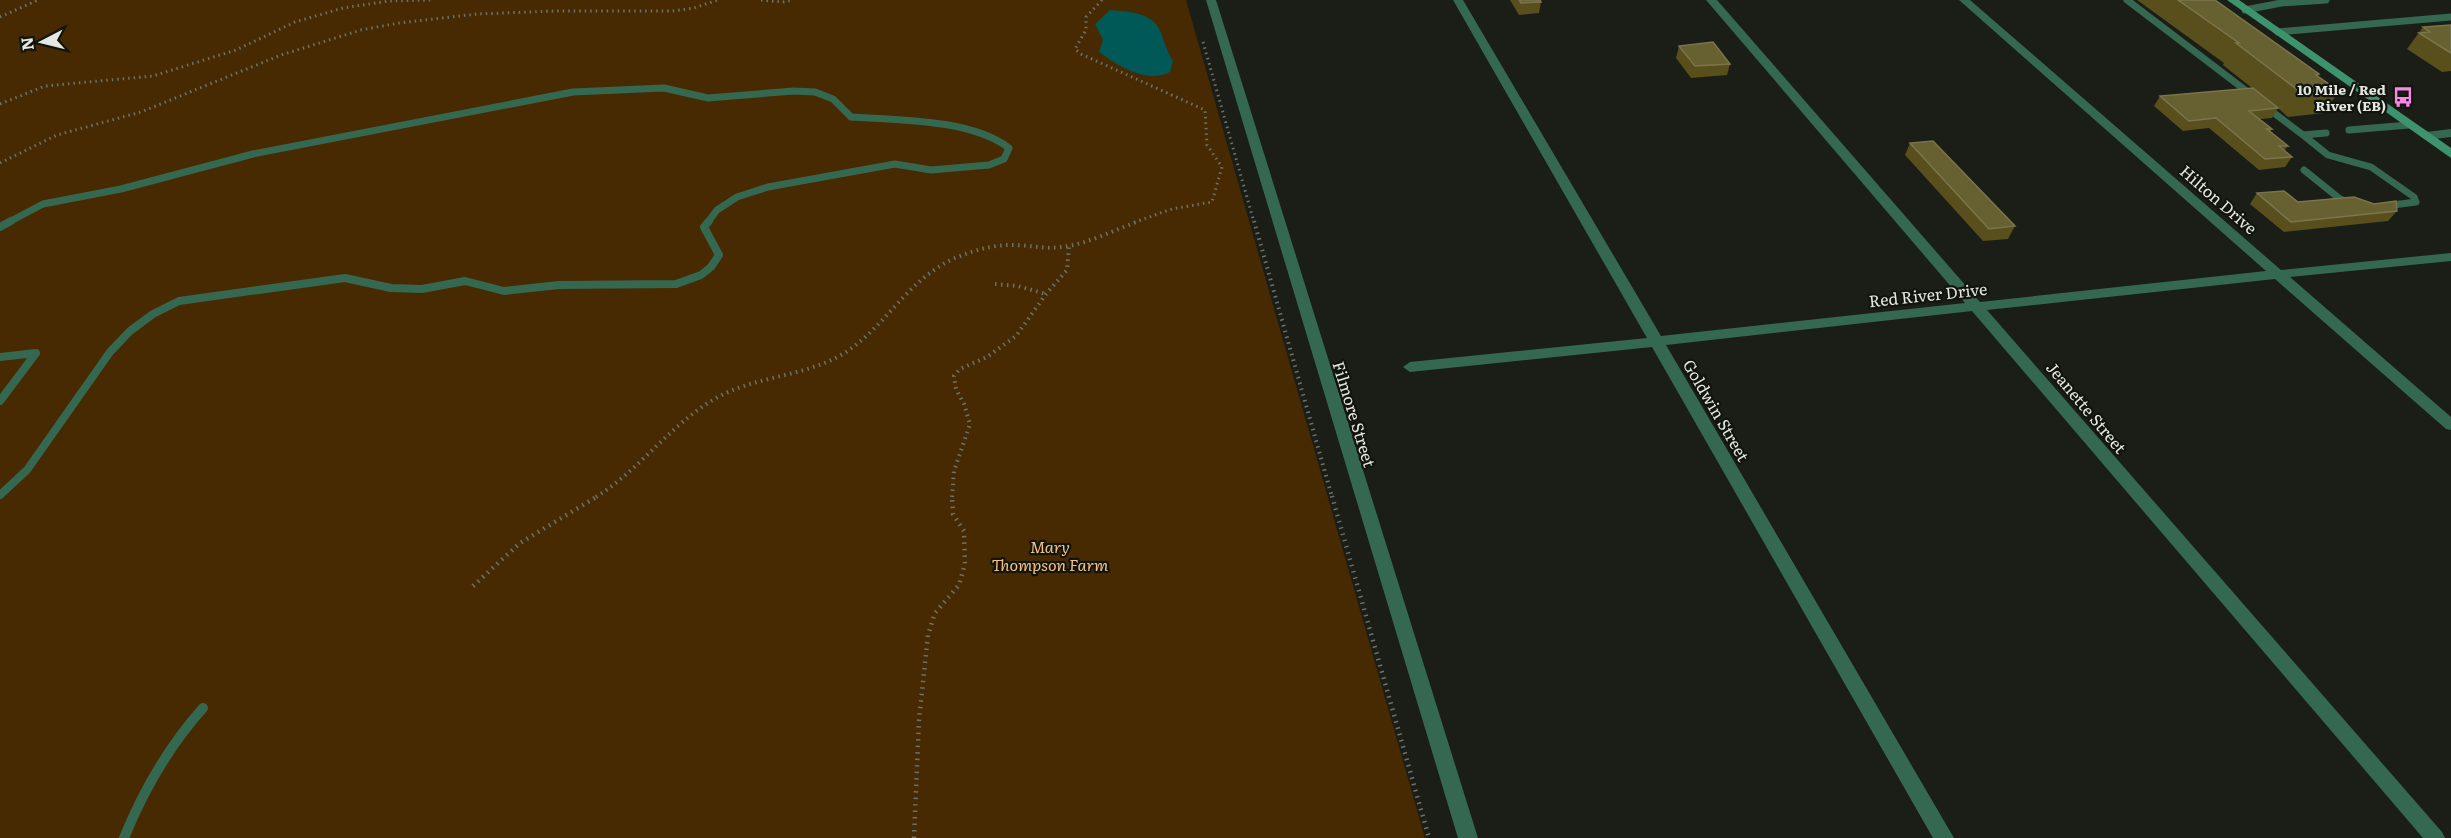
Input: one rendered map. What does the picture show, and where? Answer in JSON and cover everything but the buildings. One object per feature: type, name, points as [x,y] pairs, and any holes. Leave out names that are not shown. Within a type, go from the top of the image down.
[{"type":"main road","points":[[2232,0],[2451,154]]},
{"type":"street","name":"Filmore Street","points":[[1210,0],[1468,838]]},
{"type":"street","name":"Goldwin Street","points":[[1458,0],[1944,838]]},
{"type":"street","name":"Jeanette Street","points":[[1711,0],[2435,838]]},
{"type":"street","name":"Hilton Drive","points":[[1964,0],[2451,425]]},
{"type":"street","points":[[2426,136],[2451,133]]},
{"type":"street","name":"Red River Drive","points":[[1410,367],[1658,343],[2278,273],[2451,257]]},
{"type":"lane","points":[[2127,0],[2328,155],[2371,167],[2414,196],[2416,202],[2376,207]]},
{"type":"lane","points":[[2245,9],[2281,3],[2326,0]]},
{"type":"lane","points":[[2278,32],[2451,16]]},
{"type":"lane","points":[[0,227],[43,204],[121,189],[253,154],[573,92],[664,88],[708,98],[786,91],[815,92],[833,99],[851,117],[938,123],[997,139],[1009,148],[1004,159],[988,165],[931,170],[895,164],[768,187],[737,197],[717,210],[704,227],[719,255],[712,268],[695,280],[676,285],[559,285],[504,291],[465,281],[422,289],[401,288],[345,278],[179,301],[158,309],[111,349],[26,471],[0,495]]},
{"type":"lane","points":[[2349,130],[2409,125]]},
{"type":"lane","points":[[2303,135],[2326,133]]},
{"type":"lane","points":[[2304,170],[2340,199],[2357,205]]},
{"type":"lane","points":[[0,357],[36,353],[0,401]]},
{"type":"lane","points":[[124,838],[139,800],[162,757],[202,708]]},
{"type":"path","points":[[0,17],[38,0]]},
{"type":"path","points":[[0,104],[45,86],[153,76],[236,50],[295,22],[363,3],[432,0]]},
{"type":"path","points":[[0,163],[55,135],[137,114],[265,60],[358,31],[396,23],[468,14],[542,11],[672,11],[694,8],[718,0]]},
{"type":"path","points":[[761,0],[783,2],[792,0]]},
{"type":"path","points":[[472,586],[517,545],[623,479],[645,460],[664,437],[724,395],[758,383],[797,375],[834,360],[855,346],[919,280],[938,268],[984,248],[1008,243],[1055,249],[1069,246],[1172,209],[1212,202],[1222,167],[1209,154],[1204,139],[1208,123],[1205,110],[1081,54],[1075,49],[1086,30],[1086,17],[1102,0]]},
{"type":"path","points":[[1200,31],[1429,838]]},
{"type":"path","points":[[914,838],[923,667],[928,635],[935,613],[959,585],[965,564],[964,531],[953,514],[951,486],[970,424],[964,404],[956,389],[954,376],[960,369],[987,357],[1016,336],[1046,294],[1067,270],[1069,246]]},
{"type":"path","points":[[995,284],[1018,286],[1046,294]]},
{"type":"green space","name":"Mary Thompson Farm","points":[[0,0],[1186,0],[1425,838],[0,838]]},
{"type":"water","points":[[1110,10],[1136,13],[1154,22],[1173,61],[1170,72],[1152,76],[1142,75],[1124,68],[1099,52],[1103,40],[1095,24]]},
{"type":"place","name":"10 Mile / Red River (EB)","points":[[2403,97]]}]
